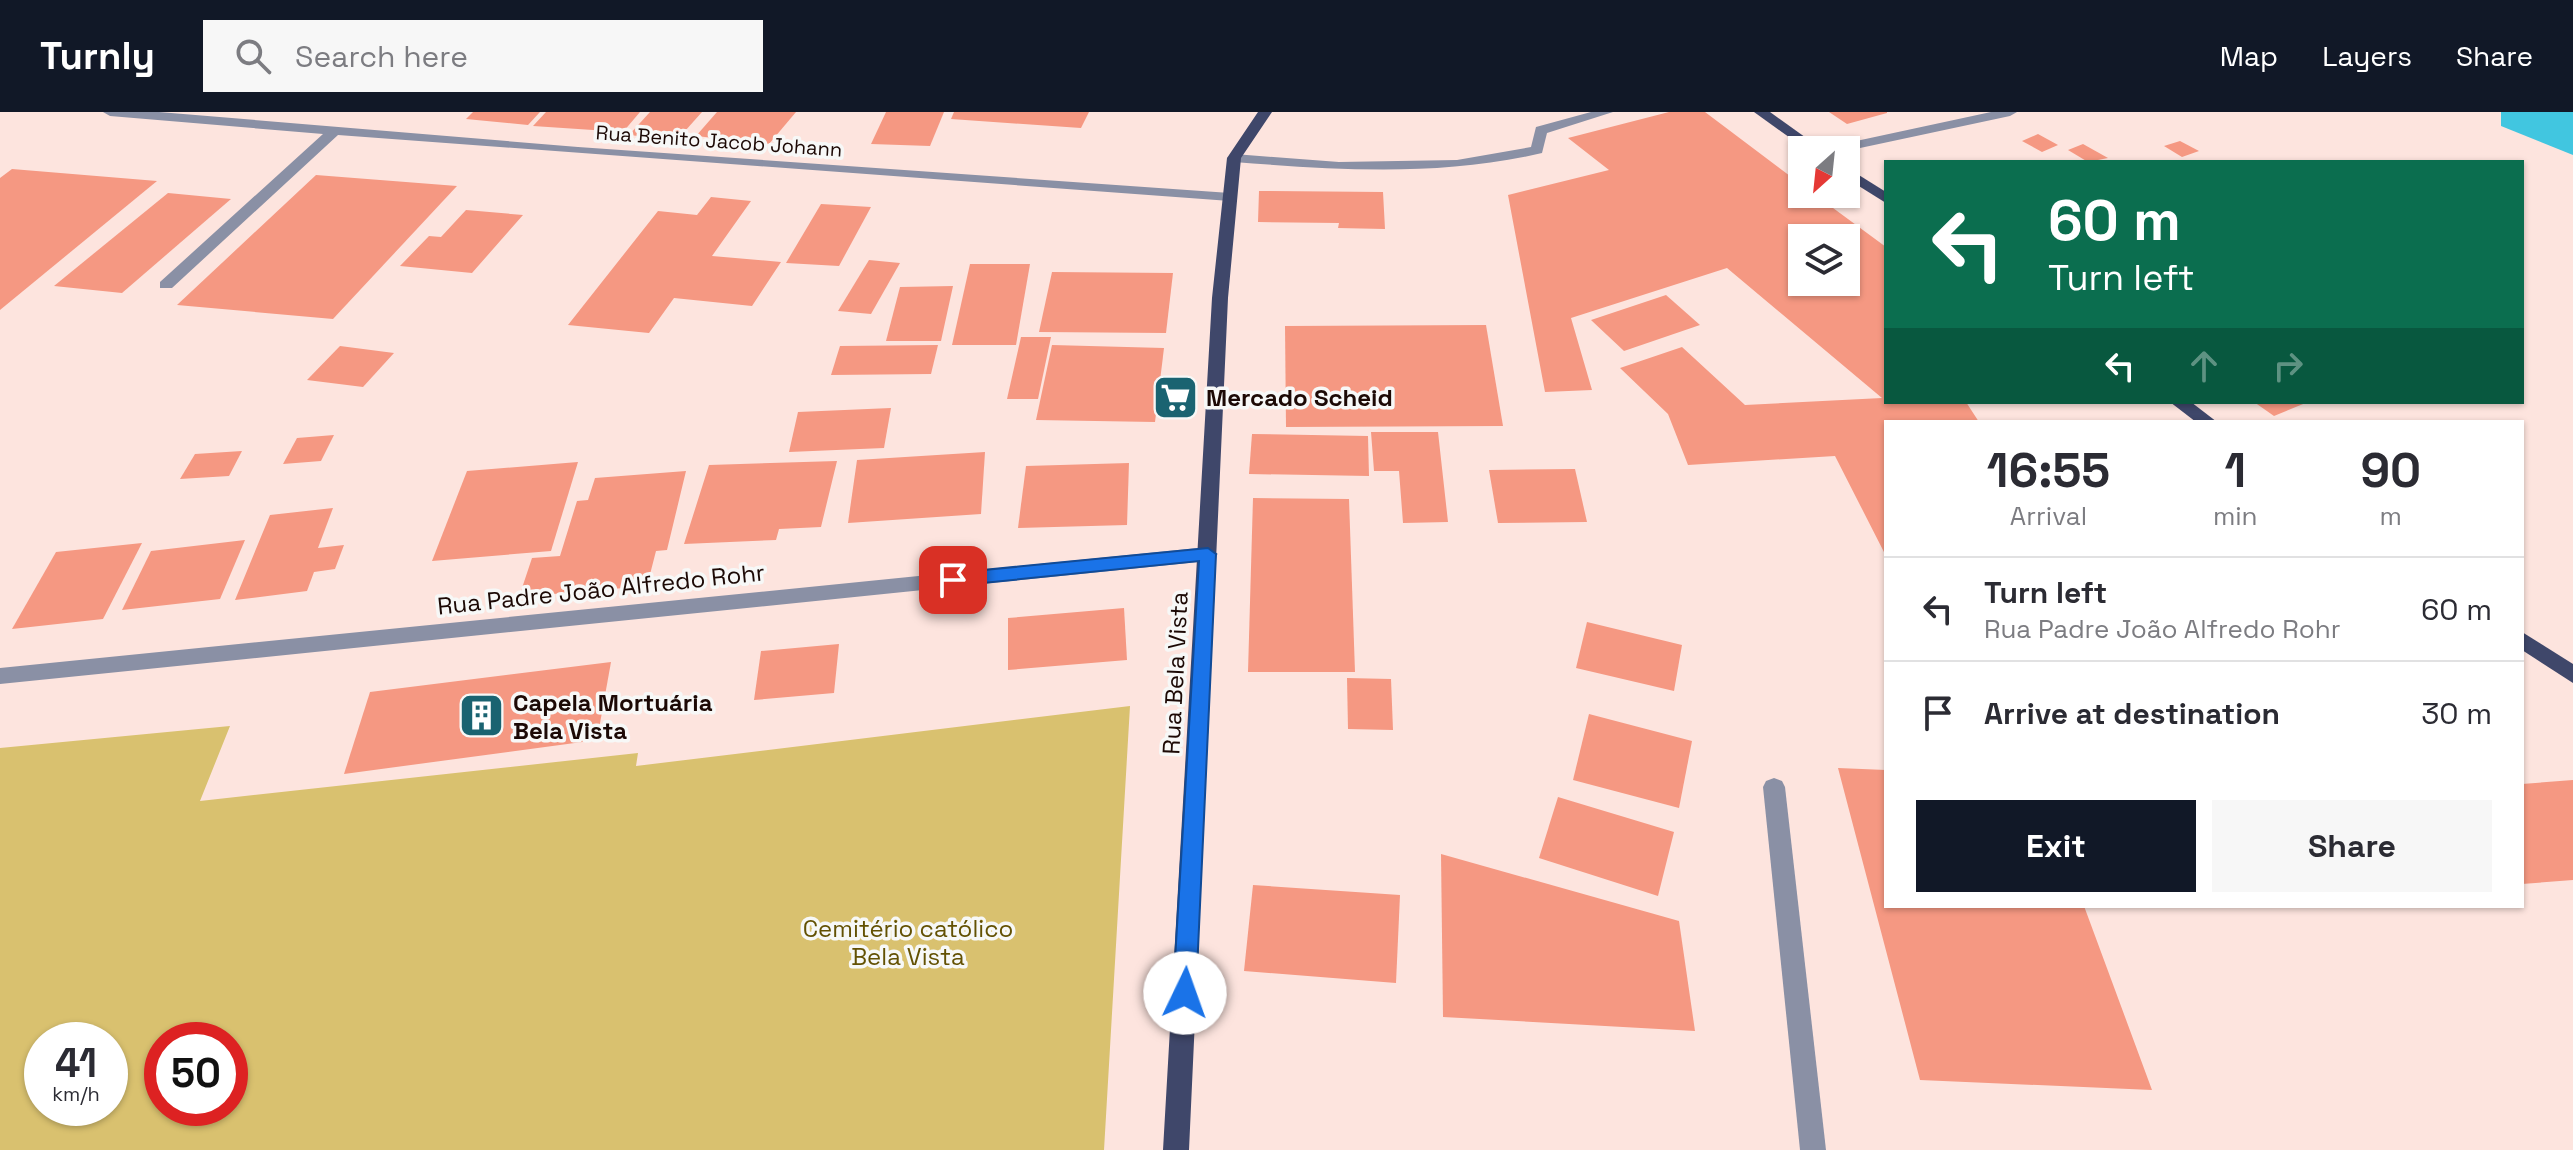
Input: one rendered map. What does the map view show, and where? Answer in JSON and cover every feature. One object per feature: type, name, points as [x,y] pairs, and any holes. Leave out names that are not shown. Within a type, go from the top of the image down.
[{"type":"main road","name":"Rua Bela Vista","points":[[1176,1150],[1220,298],[1234,158],[1265,112]]},
{"type":"main road","points":[[1761,112],[1796,136]]},
{"type":"main road","points":[[1860,181],[1884,198]]},
{"type":"main road","points":[[2182,404],[2205,420]]},
{"type":"main road","points":[[2524,641],[2573,675]]},
{"type":"street","name":"Rua Benito Jacob Johann","points":[[110,112],[1230,197]]},
{"type":"street","points":[[1234,158],[1339,166],[1457,164],[1537,150],[1541,130],[1606,112]]},
{"type":"street","points":[[1860,144],[2010,112]]},
{"type":"street","points":[[166,285],[335,130]]},
{"type":"street","name":"Rua Padre João Alfredo Rohr","points":[[0,676],[1208,554]]},
{"type":"street","points":[[1774,787],[1813,1150]]},
{"type":"green space","name":"Cemitério católico Bela Vista","points":[[1130,706],[1104,1150],[0,1150],[0,748],[230,726],[200,801],[638,753],[636,766]]},
{"type":"water","points":[[2501,112],[2573,112],[2573,155],[2501,126]]},
{"type":"building","points":[[473,112],[540,112],[528,125],[466,119]]},
{"type":"building","points":[[546,112],[640,112],[623,132],[533,126]]},
{"type":"building","points":[[650,112],[702,112],[677,140],[629,135]]},
{"type":"building","points":[[717,112],[796,112],[769,144],[696,136]]},
{"type":"building","points":[[886,112],[944,112],[930,146],[871,144]]},
{"type":"building","points":[[954,112],[1089,112],[1081,128],[951,119]]},
{"type":"building","points":[[1669,112],[1705,112],[1788,174],[1788,208],[1833,208],[1855,224],[1788,224],[1788,296],[1860,296],[1860,228],[1884,246],[1884,404],[1967,404],[1978,420],[1884,420],[1884,552],[1835,456],[1688,465],[1668,414],[1620,368],[1682,347],[1745,405],[1882,398],[1727,268],[1571,318],[1592,390],[1545,392],[1508,195],[1609,170],[1568,138]]},
{"type":"building","points":[[1829,112],[1887,112],[1887,113],[1847,124]]},
{"type":"building","points":[[2038,134],[2058,145],[2042,152],[2022,141]]},
{"type":"building","points":[[2180,141],[2199,151],[2182,157],[2164,146]]},
{"type":"building","points":[[2083,144],[2108,158],[2085,160],[2068,150]]},
{"type":"building","points":[[12,169],[157,181],[0,310],[0,178]]},
{"type":"building","points":[[316,175],[457,186],[333,319],[177,305]]},
{"type":"building","points":[[1259,191],[1383,192],[1385,229],[1338,228],[1339,223],[1258,222]]},
{"type":"building","points":[[168,193],[231,199],[122,293],[54,286]]},
{"type":"building","points":[[711,197],[751,201],[712,256],[781,262],[752,306],[674,298],[649,333],[568,325],[658,211],[697,215]]},
{"type":"building","points":[[821,204],[871,207],[839,266],[786,263]]},
{"type":"building","points":[[466,210],[523,215],[472,273],[400,266],[429,236],[441,237]]},
{"type":"building","points":[[869,260],[900,263],[871,314],[838,311]]},
{"type":"building","points":[[970,264],[1030,264],[1016,345],[952,345]]},
{"type":"building","points":[[1052,272],[1173,273],[1166,333],[1039,332]]},
{"type":"building","points":[[953,286],[941,341],[886,341],[900,287]]},
{"type":"building","points":[[1666,295],[1700,325],[1624,351],[1591,320]]},
{"type":"building","points":[[1486,325],[1503,426],[1286,427],[1285,326]]},
{"type":"building","points":[[1021,337],[1051,337],[1038,399],[1007,399]]},
{"type":"building","points":[[938,345],[931,374],[831,375],[840,346]]},
{"type":"building","points":[[1052,345],[1164,348],[1155,422],[1036,420]]},
{"type":"building","points":[[340,346],[394,353],[363,387],[307,380]]},
{"type":"building","points":[[2257,404],[2303,404],[2274,416]]},
{"type":"building","points":[[891,408],[884,448],[789,452],[798,412]]},
{"type":"building","points":[[1371,432],[1438,432],[1448,522],[1403,523],[1399,471],[1374,471]]},
{"type":"building","points":[[1252,434],[1368,436],[1369,476],[1249,474]]},
{"type":"building","points":[[334,435],[321,461],[283,464],[297,438]]},
{"type":"building","points":[[242,451],[229,476],[180,479],[195,454]]},
{"type":"building","points":[[985,452],[981,514],[848,523],[857,460]]},
{"type":"building","points":[[837,461],[821,527],[779,529],[776,540],[684,544],[709,465]]},
{"type":"building","points":[[578,462],[551,551],[432,561],[467,471]]},
{"type":"building","points":[[1129,463],[1127,525],[1018,528],[1026,466]]},
{"type":"building","points":[[1575,469],[1587,522],[1498,523],[1489,470]]},
{"type":"building","points":[[686,471],[667,550],[656,551],[647,586],[519,597],[532,558],[560,556],[577,501],[588,500],[595,478]]},
{"type":"building","points":[[1253,498],[1349,499],[1355,672],[1248,672]]},
{"type":"building","points":[[333,508],[318,548],[344,545],[335,569],[314,572],[307,591],[235,600],[270,515]]},
{"type":"building","points":[[245,540],[220,599],[122,610],[151,551]]},
{"type":"building","points":[[142,543],[103,619],[12,629],[56,552]]},
{"type":"building","points":[[1124,608],[1127,660],[1008,670],[1008,618]]},
{"type":"building","points":[[1587,622],[1682,645],[1674,691],[1576,668]]},
{"type":"building","points":[[839,644],[834,693],[754,700],[761,651]]},
{"type":"building","name":"Capela Mortuária Bela Vista","points":[[611,662],[597,740],[344,774],[370,692]]},
{"type":"building","points":[[1347,678],[1391,679],[1393,730],[1348,729]]},
{"type":"building","points":[[1589,714],[1692,741],[1679,808],[1573,780]]},
{"type":"building","points":[[1838,768],[1884,770],[1884,908],[2085,908],[2152,1090],[1920,1080]]},
{"type":"building","points":[[2573,780],[2573,880],[2524,884],[2524,784]]},
{"type":"building","points":[[1558,797],[1674,832],[1658,896],[1539,858]]},
{"type":"building","points":[[1441,854],[1679,921],[1695,1031],[1443,1017]]},
{"type":"building","points":[[1253,885],[1400,895],[1396,983],[1244,971]]},
{"type":"place","name":"Mercado Scheid","points":[[1175,397]]},
{"type":"place","name":"Capela Mortuária Bela Vista","points":[[482,716]]},
{"type":"route","points":[[953,580],[1208,554],[1185,993]]}]
